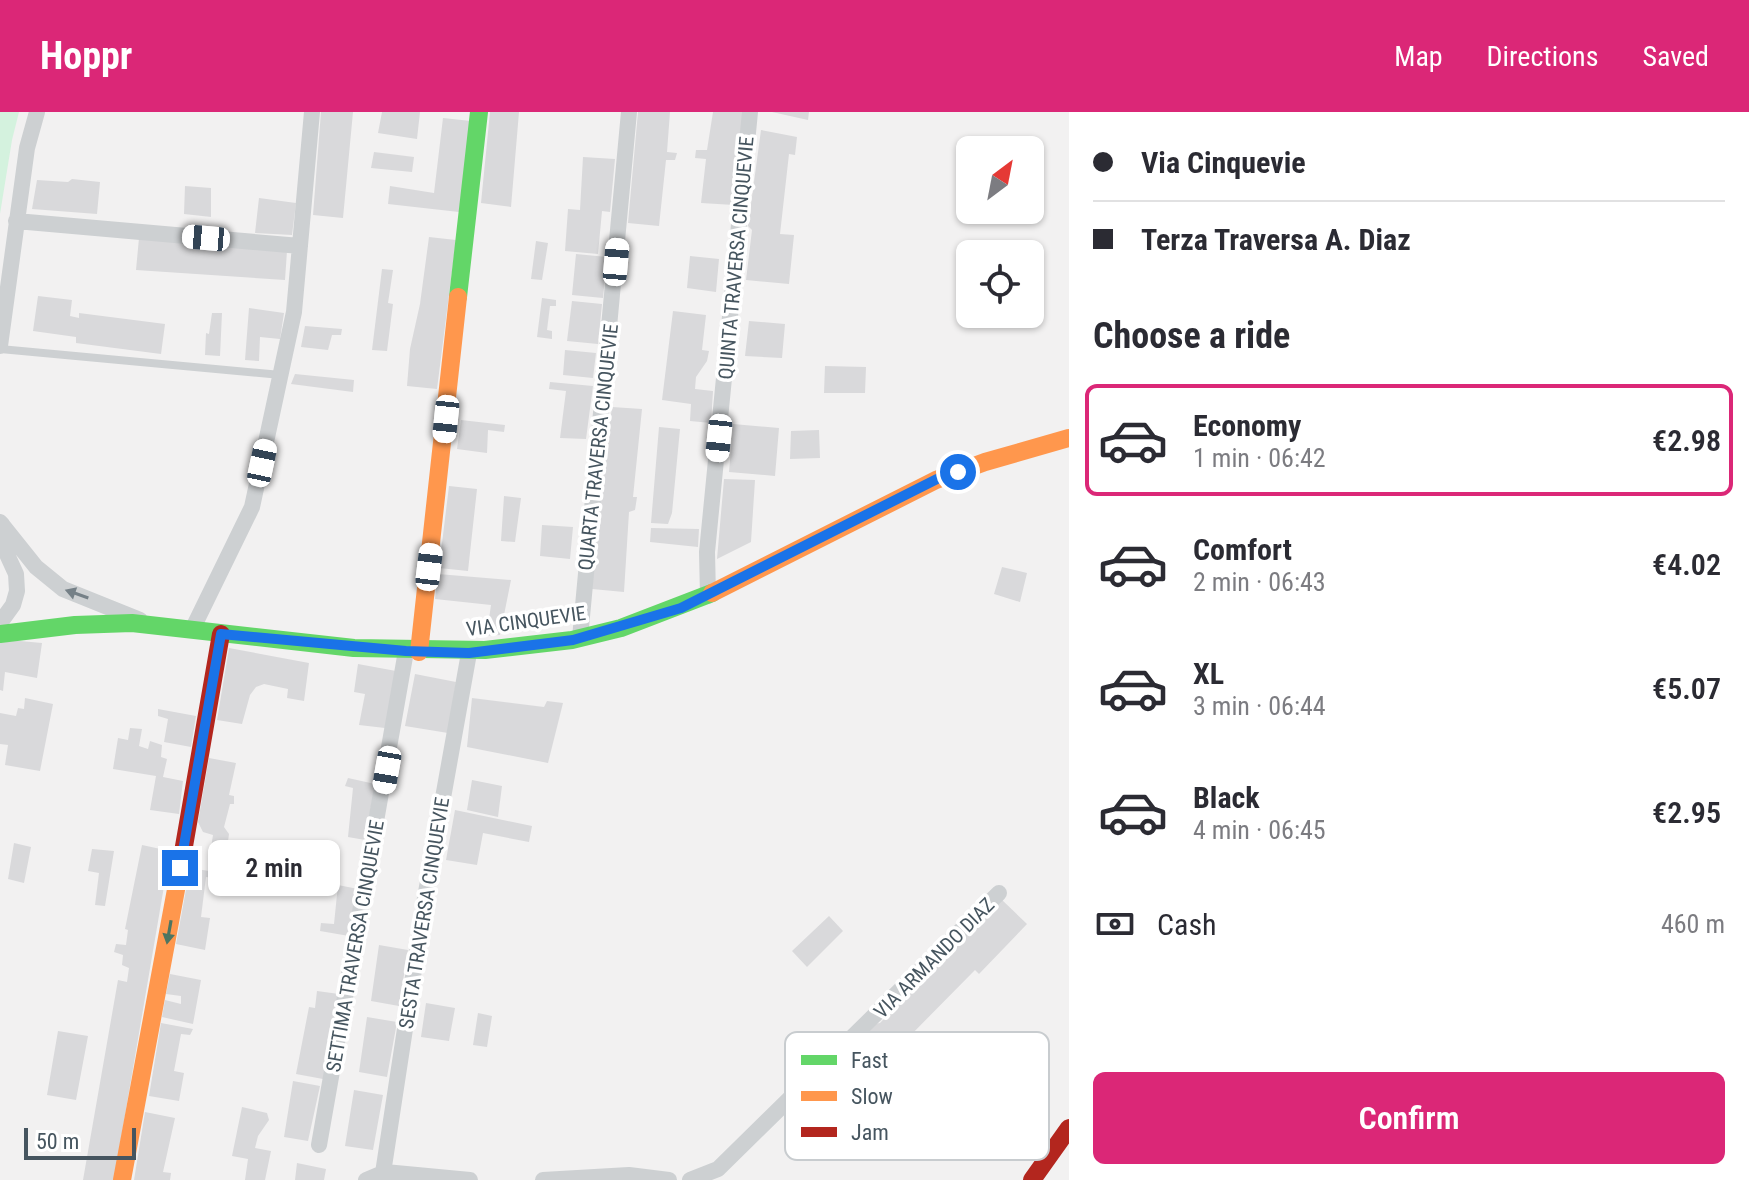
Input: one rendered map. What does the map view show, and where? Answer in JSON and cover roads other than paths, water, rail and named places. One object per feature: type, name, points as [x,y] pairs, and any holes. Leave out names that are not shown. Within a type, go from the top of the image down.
[{"type":"main road","points":[[413,652],[473,113]]},
{"type":"main road","name":"VIA CINQUEVIE","points":[[0,634],[69,626],[149,624],[413,652],[469,653],[580,638],[681,608],[708,596],[937,479],[999,457],[1069,438]]},
{"type":"main road","points":[[122,1180],[221,634]]},
{"type":"main road","points":[[1049,1157],[1069,1128]]},
{"type":"main road","points":[[1033,1180],[1069,1137]]},
{"type":"main road","points":[[1033,1180],[1047,1160]]},
{"type":"street","points":[[0,348],[27,148],[37,112]]},
{"type":"street","points":[[192,630],[252,507],[294,312],[312,112]]},
{"type":"street","name":"QUARTA TRAVERSA CINQUEVIE","points":[[580,638],[629,112]]},
{"type":"street","name":"QUINTA TRAVERSA CINQUEVIE","points":[[708,596],[707,552],[750,112]]},
{"type":"street","points":[[16,221],[300,246]]},
{"type":"street","points":[[0,623],[13,605],[17,591],[16,574],[5,550],[1,523]]},
{"type":"street","points":[[1,523],[36,567],[63,589],[149,624]]},
{"type":"street","name":"SETTIMA TRAVERSA CINQUEVIE","points":[[319,1145],[413,652]]},
{"type":"street","name":"SESTA TRAVERSA CINQUEVIE","points":[[383,1173],[425,898],[469,653]]},
{"type":"street","name":"VIA ARMANDO DIAZ","points":[[857,1032],[999,893]]},
{"type":"street","name":"VIA ARMANDO DIAZ","points":[[690,1180],[718,1169],[785,1103]]},
{"type":"street","points":[[366,1180],[383,1173],[470,1180]]},
{"type":"street","points":[[543,1180],[629,1175],[669,1180]]},
{"type":"lane","points":[[0,348],[281,375]]}]
